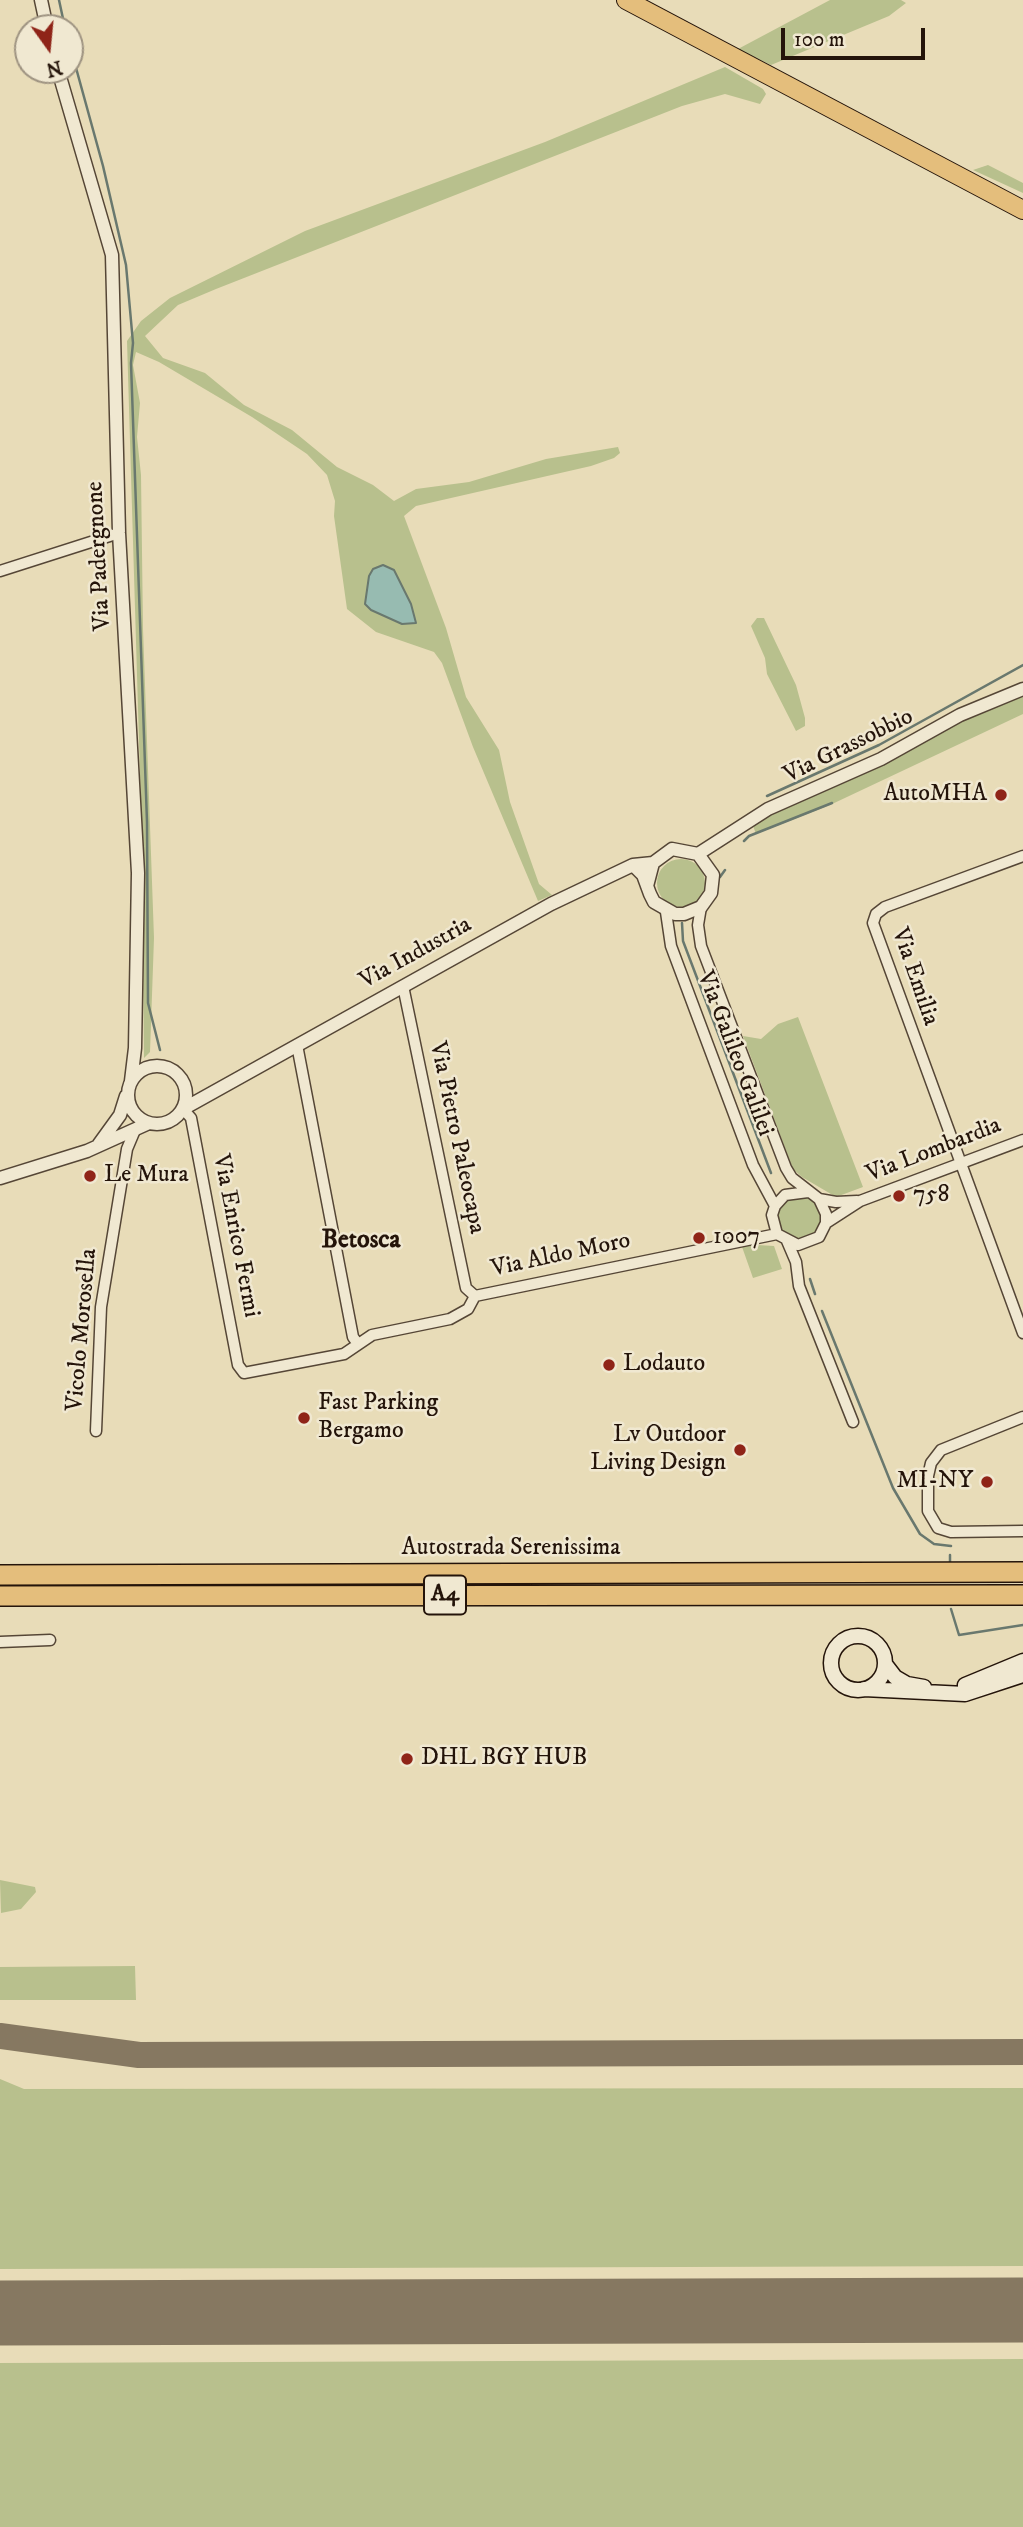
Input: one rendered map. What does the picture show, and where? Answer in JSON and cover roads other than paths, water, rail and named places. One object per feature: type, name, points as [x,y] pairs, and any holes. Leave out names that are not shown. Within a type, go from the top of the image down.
[{"type":"highway","points":[[626,0],[1023,210]]},
{"type":"highway","name":"Autostrada Serenissima","points":[[0,1575],[1023,1572]]},
{"type":"highway","name":"Autostrada Serenissima","points":[[0,1596],[1023,1595]]},
{"type":"main road","points":[[1023,1661],[972,1683],[953,1687],[907,1684],[895,1677],[885,1664],[878,1645],[866,1637],[851,1637],[839,1644],[831,1662],[835,1676],[845,1686],[864,1689],[965,1694],[1023,1675]]},
{"type":"main road","points":[[864,1689],[880,1678],[885,1664]]},
{"type":"street","name":"Via Padergnone","points":[[62,84],[112,255],[119,533],[138,873],[135,1048],[129,1088],[120,1115],[100,1145]]},
{"type":"street","points":[[0,571],[119,533]]},
{"type":"street","name":"Via Grassobbio","points":[[698,853],[725,839],[768,808],[881,759],[960,715],[1023,689]]},
{"type":"street","points":[[725,839],[714,861],[711,893],[701,907],[698,925],[701,946],[786,1168],[807,1192],[819,1199],[824,1206],[826,1223],[796,1262]]},
{"type":"street","points":[[647,886],[653,863],[672,849],[698,853],[713,875]]},
{"type":"street","name":"Via Emilia","points":[[960,1164],[873,923],[876,914],[885,907],[1023,856]]},
{"type":"street","name":"Via Industria","points":[[183,1109],[551,904],[632,864],[653,863]]},
{"type":"street","points":[[632,864],[643,875],[654,901],[666,912],[684,914],[701,907]]},
{"type":"street","name":"Via Galileo Galilei","points":[[666,912],[671,946],[753,1165],[774,1211]]},
{"type":"street","name":"Via Pietro Paleocapa","points":[[402,986],[466,1287],[475,1296]]},
{"type":"street","points":[[296,1045],[353,1337],[358,1345]]},
{"type":"street","points":[[0,1178],[100,1145],[149,1123],[168,1122],[183,1109],[186,1096],[183,1083],[170,1069],[145,1062],[135,1048]]},
{"type":"street","points":[[149,1123],[133,1112],[129,1088],[145,1068],[158,1066]]},
{"type":"street","points":[[183,1083],[204,1089],[223,1087]]},
{"type":"street","name":"Via Enrico Fermi","points":[[183,1109],[191,1118],[238,1365],[244,1373]]},
{"type":"street","name":"Vicolo Morosella","points":[[96,1432],[101,1307],[130,1132],[120,1115]]},
{"type":"street","name":"Via Lombardia","points":[[826,1223],[860,1201],[1023,1140]]},
{"type":"street","points":[[100,1145],[127,1149]]},
{"type":"street","points":[[960,1164],[1023,1334]]},
{"type":"street","points":[[807,1192],[792,1192],[774,1211],[777,1234],[798,1245],[813,1242]]},
{"type":"street","name":"Via Lombardia","points":[[819,1199],[836,1202],[860,1201]]},
{"type":"street","name":"Via Aldo Moro","points":[[736,1240],[757,1232],[774,1211]]},
{"type":"street","name":"Via Aldo Moro","points":[[244,1373],[344,1354],[372,1335],[450,1319],[468,1309],[475,1296],[736,1240],[777,1234]]},
{"type":"street","points":[[787,1241],[796,1262],[799,1286],[853,1422]]},
{"type":"street","points":[[1019,1420],[947,1446],[935,1456],[928,1469],[928,1511],[933,1524],[944,1530],[1023,1531]]},
{"type":"street","points":[[0,1642],[50,1640]]},
{"type":"water","points":[[383,565],[394,570],[411,604],[416,623],[402,624],[371,610],[365,604],[369,576],[373,569]]},
{"type":"waterway","points":[[59,0],[62,14]]},
{"type":"waterway","points":[[80,84],[126,265],[133,343],[131,363],[147,822],[148,1003],[160,1050]]},
{"type":"waterway","points":[[767,796],[879,745],[1023,665]]},
{"type":"waterway","points":[[744,841],[749,836],[832,803]]},
{"type":"waterway","points":[[720,877],[725,870]]},
{"type":"waterway","points":[[682,923],[683,941],[771,1173]]},
{"type":"waterway","points":[[810,1279],[815,1294]]},
{"type":"waterway","points":[[822,1311],[893,1488],[920,1534],[934,1544],[951,1546]]},
{"type":"waterway","points":[[950,1555],[950,1563]]},
{"type":"waterway","points":[[951,1609],[959,1635],[1023,1625]]},
{"type":"place","name":"AutoMHA","points":[[1001,795]]},
{"type":"place","name":"Le Mura","points":[[90,1176]]},
{"type":"place","name":"758","points":[[899,1196]]},
{"type":"place","name":"1007","points":[[699,1238]]},
{"type":"place","name":"Lodauto","points":[[609,1365]]},
{"type":"place","name":"Fast Parking Bergamo","points":[[304,1418]]},
{"type":"place","name":"Lv Outdoor Living Design","points":[[740,1450]]},
{"type":"place","name":"MI-NY","points":[[987,1482]]},
{"type":"place","name":"DHL BGY HUB","points":[[407,1759]]},
{"type":"district","name":"Betosca","points":[[361,1242]]}]
